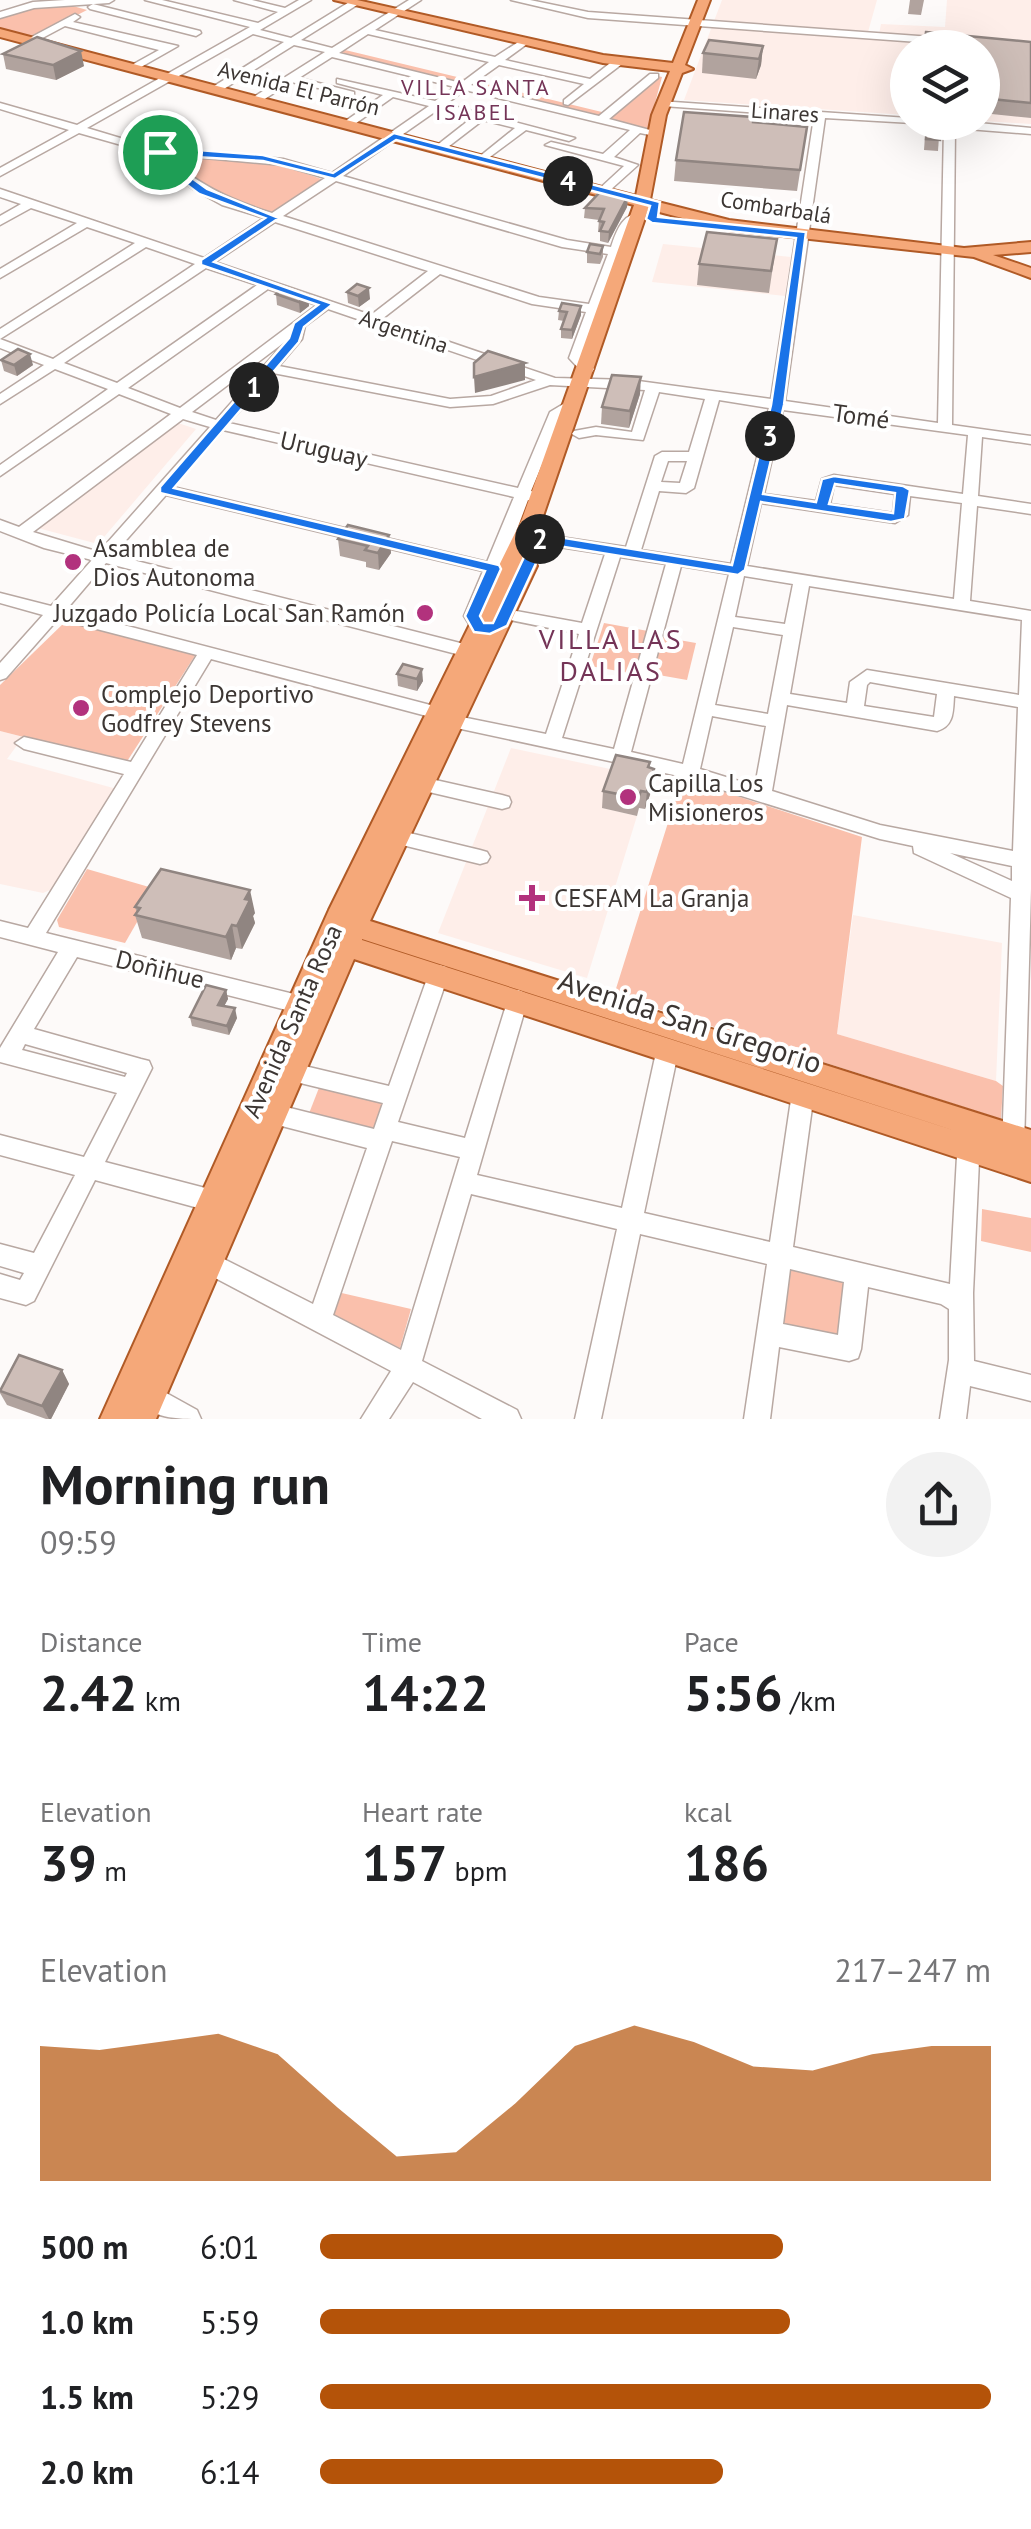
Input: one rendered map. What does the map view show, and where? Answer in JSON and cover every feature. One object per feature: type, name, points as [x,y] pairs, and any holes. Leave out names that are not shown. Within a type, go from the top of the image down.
[{"type":"main road","points":[[378,0],[643,60],[683,65]]},
{"type":"main road","name":"Avenida Santa Rosa","points":[[699,25],[704,0]]},
{"type":"main road","name":"Avenida Santa Rosa","points":[[648,210],[656,128],[699,25],[714,0]]},
{"type":"main road","points":[[347,2],[406,6],[523,42],[618,62],[643,60]]},
{"type":"main road","name":"Avenida El Parrón","points":[[0,34],[604,190],[648,210],[678,217]]},
{"type":"main road","name":"Avenida Santa Rosa","points":[[343,931],[422,784],[468,652],[494,623],[588,382],[648,210],[668,104]]},
{"type":"main road","name":"Combarbalá","points":[[678,217],[1001,258],[1031,273]]},
{"type":"main road","name":"Combarbalá","points":[[1001,258],[1031,247]]},
{"type":"main road","name":"Avenida Santa Rosa","points":[[116,1419],[214,1201],[445,717],[540,538],[540,500],[586,430],[588,382]]},
{"type":"main road","name":"Avenida San Gregorio","points":[[343,931],[439,974],[803,1093],[969,1135]]},
{"type":"main road","name":"Avenida San Gregorio","points":[[343,931],[1022,1153]]},
{"type":"main road","name":"Avenida Santa Rosa","points":[[145,1408],[292,1072],[309,1006]]},
{"type":"street","points":[[30,41],[92,5],[109,0]]},
{"type":"street","points":[[150,0],[222,17],[293,41],[656,128]]},
{"type":"street","points":[[239,0],[287,11]]},
{"type":"street","points":[[0,173],[306,0]]},
{"type":"street","points":[[516,0],[588,15],[890,38]]},
{"type":"street","points":[[0,14],[57,2],[92,5],[196,33]]},
{"type":"street","points":[[216,90],[347,2]]},
{"type":"street","points":[[256,100],[406,6]]},
{"type":"street","points":[[134,68],[222,17]]},
{"type":"street","points":[[64,23],[168,49]]},
{"type":"street","points":[[368,30],[592,83]]},
{"type":"street","points":[[0,400],[394,136],[523,42]]},
{"type":"street","points":[[336,51],[368,63],[568,102],[638,129],[656,128]]},
{"type":"street","points":[[568,102],[618,62]]},
{"type":"street","points":[[330,89],[368,63]]},
{"type":"street","points":[[564,142],[654,76]]},
{"type":"street","points":[[290,79],[380,102]]},
{"type":"street","points":[[341,81],[481,116],[517,131],[632,165],[604,190]]},
{"type":"street","points":[[348,124],[391,94]]},
{"type":"street","name":"Linares","points":[[668,104],[890,121]]},
{"type":"street","points":[[0,106],[146,150],[263,158],[566,244],[615,251]]},
{"type":"street","points":[[690,772],[777,405],[820,115]]},
{"type":"street","points":[[440,148],[481,116]]},
{"type":"street","points":[[1000,128],[1031,131]]},
{"type":"street","points":[[606,158],[638,129]]},
{"type":"street","points":[[482,159],[517,131]]},
{"type":"street","points":[[945,428],[956,252],[951,140]]},
{"type":"street","points":[[146,150],[203,191],[273,218],[543,303],[594,310]]},
{"type":"street","name":"Argentina","points":[[0,192],[548,381],[588,382]]},
{"type":"street","points":[[0,221],[31,203]]},
{"type":"street","name":"Avenida Santa Rosa","points":[[588,382],[576,360],[626,222],[648,210]]},
{"type":"street","points":[[0,274],[87,222]]},
{"type":"street","points":[[0,334],[146,242]]},
{"type":"street","points":[[373,320],[437,270]]},
{"type":"street","points":[[0,472],[266,284]]},
{"type":"street","points":[[20,534],[327,304]]},
{"type":"street","points":[[1,672],[221,426],[295,339],[298,326]]},
{"type":"street","name":"Uruguay","points":[[0,343],[221,426],[540,500]]},
{"type":"street","points":[[270,368],[450,403],[494,400],[548,381]]},
{"type":"street","name":"Tomé","points":[[588,382],[631,384],[1031,440]]},
{"type":"street","points":[[586,430],[638,437],[653,388]]},
{"type":"street","points":[[652,486],[686,488],[713,396]]},
{"type":"street","points":[[962,605],[975,432]]},
{"type":"street","points":[[552,742],[588,630],[664,454],[695,457]]},
{"type":"street","points":[[822,507],[826,484],[831,480],[1031,508]]},
{"type":"street","points":[[164,490],[494,569]]},
{"type":"street","points":[[756,497],[898,517],[903,490]]},
{"type":"street","name":"Avenida Santa Rosa","points":[[494,623],[472,616],[494,569],[540,500]]},
{"type":"street","points":[[0,525],[104,558],[468,652]]},
{"type":"street","points":[[540,538],[1030,616],[1022,860],[1022,1153]]},
{"type":"street","points":[[621,757],[676,560]]},
{"type":"street","points":[[762,795],[802,580]]},
{"type":"street","points":[[0,598],[445,717],[690,772],[898,837],[1024,889]]},
{"type":"street","points":[[726,621],[793,631]]},
{"type":"street","points":[[494,623],[588,630]]},
{"type":"street","points":[[33,938],[208,652]]},
{"type":"street","points":[[856,711],[863,677],[1029,702]]},
{"type":"street","points":[[780,698],[937,724],[944,718],[946,688]]},
{"type":"street","points":[[705,709],[776,722]]},
{"type":"street","points":[[24,743],[136,770]]},
{"type":"street","points":[[422,784],[502,802]]},
{"type":"street","points":[[396,837],[480,857]]},
{"type":"street","points":[[898,837],[1022,860]]},
{"type":"street","name":"Doñihue","points":[[0,929],[309,1006]]},
{"type":"street","points":[[72,947],[7,1056],[136,1077]]},
{"type":"street","points":[[319,1320],[439,974]]},
{"type":"street","points":[[374,1419],[408,1366],[518,999]]},
{"type":"street","points":[[20,1034],[136,1077]]},
{"type":"street","points":[[588,1419],[668,1048]]},
{"type":"street","points":[[292,1072],[396,1097]]},
{"type":"street","points":[[0,1286],[26,1293],[136,1077]]},
{"type":"street","points":[[757,1419],[803,1093]]},
{"type":"street","points":[[274,1114],[473,1150]]},
{"type":"street","points":[[957,1301],[962,1282],[969,1135]]},
{"type":"street","points":[[0,1145],[214,1201]]},
{"type":"street","points":[[463,1182],[946,1294],[960,1308],[962,1368],[955,1385],[953,1419]]},
{"type":"street","points":[[0,1256],[40,1266]]},
{"type":"street","points":[[208,1262],[508,1419]]},
{"type":"street","points":[[769,1333],[849,1349],[857,1274]]},
{"type":"street","points":[[962,1368],[1031,1388]]},
{"type":"street","points":[[145,1408],[188,1419]]},
{"type":"shaded area","points":[[722,0],[877,0],[868,32],[879,34],[881,24],[945,27],[947,0],[1031,0],[1031,124],[1000,122],[1000,30],[890,30],[890,114],[684,100]]},
{"type":"shaded area","points":[[73,6],[87,10],[31,39],[0,31],[0,18],[26,8]]},
{"type":"shaded area","points":[[341,49],[606,113],[653,75],[662,77],[648,129],[337,54]]},
{"type":"shaded area","points":[[164,154],[271,161],[324,180],[282,209],[261,211],[245,208],[216,193]]},
{"type":"shaded area","points":[[663,244],[791,257],[785,296],[652,282]]},
{"type":"shaded area","points":[[175,422],[196,429],[98,544],[34,527]]},
{"type":"shaded area","name":"Complejo Deportivo Godfrey Stevens","points":[[67,620],[196,654],[126,763],[0,731],[0,685]]},
{"type":"shaded area","points":[[604,623],[648,631],[635,674],[590,666]]},
{"type":"shaded area","points":[[662,637],[696,643],[687,680],[653,674]]},
{"type":"shaded area","points":[[0,731],[23,737],[7,759],[117,789],[55,888],[43,893],[0,884]]},
{"type":"shaded area","name":"CESFAM La Granja","points":[[511,748],[615,770],[603,808],[637,816],[587,978],[438,933]]},
{"type":"shaded area","points":[[682,778],[862,837],[837,1034],[996,1081],[1003,1086],[1001,1119],[614,995]]},
{"type":"shaded area","points":[[87,869],[156,889],[125,943],[59,927],[57,920]]},
{"type":"shaded area","points":[[853,915],[1002,943],[996,1081],[837,1034]]},
{"type":"shaded area","points":[[324,1075],[390,1091],[375,1132],[308,1116]]},
{"type":"shaded area","points":[[982,1209],[1031,1218],[1031,1252],[981,1241]]},
{"type":"shaded area","points":[[791,1267],[848,1281],[848,1340],[782,1331],[783,1271]]},
{"type":"shaded area","points":[[333,1291],[411,1309],[400,1348],[326,1312]]},
{"type":"building","points":[[37,37],[81,51],[53,65],[3,54]]},
{"type":"building","points":[[1000,39],[1031,42],[1031,103],[1000,100]]},
{"type":"building","points":[[709,40],[763,46],[759,59],[703,53]]},
{"type":"building","points":[[684,112],[753,117],[753,122],[807,127],[800,170],[676,160]]},
{"type":"building","points":[[602,190],[628,196],[609,232],[600,231],[604,209],[585,208]]},
{"type":"building","points":[[707,232],[777,239],[771,271],[699,264]]},
{"type":"building","points":[[590,244],[603,246],[600,254],[587,252]]},
{"type":"building","points":[[357,284],[369,288],[358,296],[347,292]]},
{"type":"building","points":[[284,288],[308,295],[299,302],[276,294]]},
{"type":"building","points":[[562,303],[581,306],[572,330],[561,329],[567,312],[559,311]]},
{"type":"building","points":[[18,349],[30,354],[14,365],[1,360]]},
{"type":"building","points":[[488,351],[525,363],[474,377],[474,363]]},
{"type":"building","points":[[612,375],[641,377],[630,411],[602,407]]},
{"type":"building","points":[[348,525],[389,535],[378,553],[365,550],[368,546],[338,539]]},
{"type":"building","points":[[403,664],[422,669],[417,679],[397,674]]},
{"type":"building","points":[[616,755],[650,762],[648,767],[654,769],[647,792],[641,791],[638,798],[603,791]]},
{"type":"building","points":[[161,869],[250,890],[245,899],[250,900],[237,926],[232,925],[226,937],[135,915],[140,908],[135,907]]},
{"type":"building","points":[[206,985],[226,990],[218,1005],[235,1008],[227,1026],[190,1017]]},
{"type":"building","points":[[19,1355],[62,1370],[42,1406],[0,1391]]},
{"type":"place","name":"Asamblea de Dios Autonoma","points":[[73,562]]},
{"type":"place","name":"Juzgado Policía Local San Ramón","points":[[425,613]]},
{"type":"place","name":"Complejo Deportivo Godfrey Stevens","points":[[81,708]]},
{"type":"place","name":"Capilla Los Misioneros","points":[[628,797]]},
{"type":"place","name":"CESFAM La Granja","points":[[532,898]]},
{"type":"district","name":"VILLA SANTA ISABEL","points":[[476,100]]},
{"type":"district","name":"VILLA LAS DALIAS","points":[[611,655]]},
{"type":"route","points":[[160,152],[146,150],[203,191],[273,218],[205,263],[327,304],[298,326],[295,339],[164,490],[494,569],[472,616],[480,628],[490,629],[499,626],[540,538],[738,570],[756,497],[891,518],[900,516],[903,490],[834,480],[827,482],[822,507],[756,497],[777,405],[802,235],[652,219],[656,204],[394,136],[335,176],[263,158],[160,152]]}]
